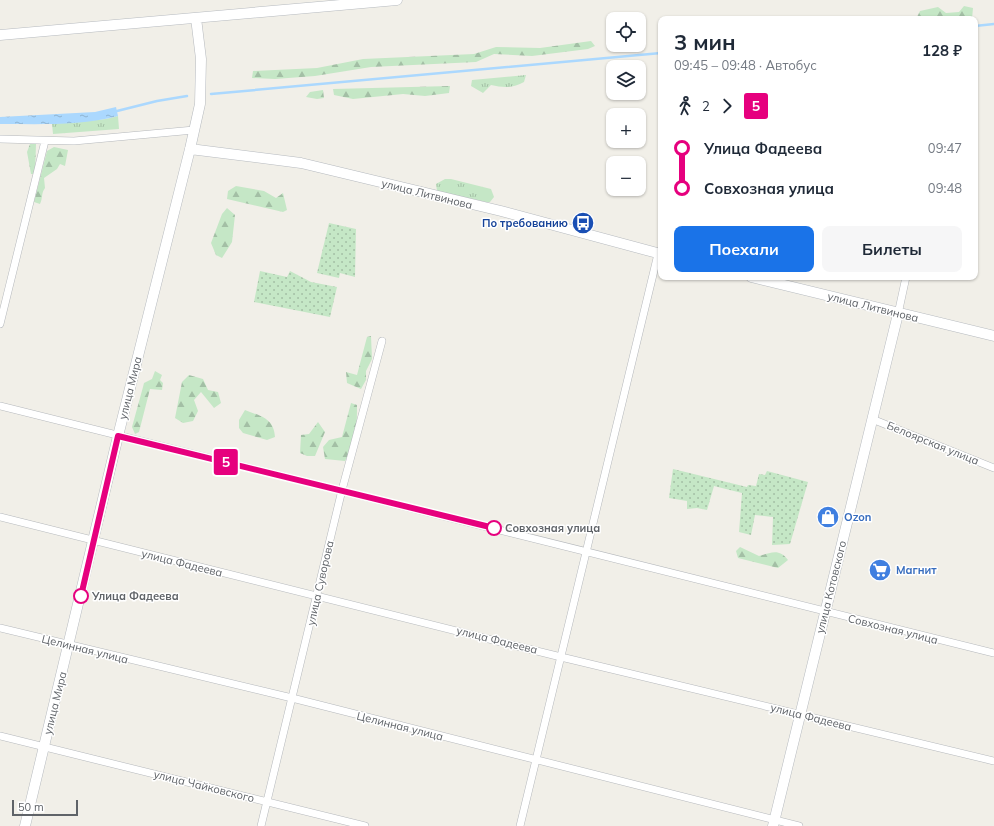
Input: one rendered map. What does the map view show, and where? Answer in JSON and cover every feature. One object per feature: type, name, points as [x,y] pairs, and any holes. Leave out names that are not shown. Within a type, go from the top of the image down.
[{"type":"street","points":[[0,35],[397,0]]},
{"type":"street","name":"улица Мира","points":[[25,826],[118,436],[200,104],[201,59],[196,18]]},
{"type":"street","points":[[0,139],[45,142],[74,141],[194,130]]},
{"type":"street","points":[[0,324],[45,142]]},
{"type":"street","name":"улица Литвинова","points":[[190,149],[301,163],[501,211],[658,253]]},
{"type":"street","points":[[520,826],[586,551],[658,262]]},
{"type":"street","name":"улица Литвинова","points":[[763,280],[898,314],[994,336]]},
{"type":"street","name":"улица Котовского","points":[[774,823],[905,280]]},
{"type":"street","name":"улица Суворова","points":[[261,826],[342,490],[382,341]]},
{"type":"street","name":"Совхозная улица","points":[[0,406],[994,653]]},
{"type":"street","name":"Белоярская улица","points":[[872,419],[994,468]]},
{"type":"street","name":"улица Фадеева","points":[[0,517],[561,657],[994,761]]},
{"type":"street","name":"Целинная улица","points":[[0,628],[292,698],[774,823],[799,826]]},
{"type":"street","name":"улица Чайковского","points":[[0,736],[365,826]]},
{"type":"green space","points":[[964,6],[973,8],[972,16],[918,16],[920,11],[938,7],[946,13],[959,12]]},
{"type":"green space","points":[[591,41],[595,46],[588,49],[532,56],[494,54],[476,62],[371,67],[315,76],[275,79],[252,78],[253,71],[317,68],[363,59],[474,54],[496,47],[540,48]]},
{"type":"green space","points":[[526,75],[524,82],[520,84],[508,87],[491,85],[483,93],[471,86],[472,80]]},
{"type":"green space","points":[[450,86],[449,93],[425,96],[403,94],[353,99],[334,95],[333,89]]},
{"type":"green space","points":[[323,90],[324,98],[317,99],[306,97],[310,92]]},
{"type":"green space","points":[[118,116],[119,129],[53,134],[52,124],[106,119]]},
{"type":"green space","points":[[30,144],[36,144],[35,174],[31,174],[27,152]]},
{"type":"green space","points":[[54,147],[68,150],[65,166],[60,164],[57,169],[44,178],[45,188],[40,204],[34,202],[47,151]]},
{"type":"green space","points":[[445,179],[451,179],[491,189],[494,197],[490,202],[486,202],[437,191],[436,184]]},
{"type":"green space","points":[[236,186],[264,191],[276,198],[283,193],[287,210],[283,212],[227,199],[228,191]]},
{"type":"green space","points":[[227,208],[235,215],[232,242],[222,258],[216,255],[211,243],[222,214]]},
{"type":"green space","points":[[329,223],[356,229],[355,277],[340,273],[339,278],[317,273]]},
{"type":"green space","points":[[260,271],[287,277],[290,271],[311,282],[337,287],[330,317],[254,302]]},
{"type":"green space","points":[[371,336],[372,359],[366,371],[366,380],[361,389],[347,383],[346,372],[357,375],[367,337]]},
{"type":"green space","points":[[155,371],[162,375],[160,380],[163,383],[162,390],[150,389],[139,432],[135,434],[132,427],[144,383],[152,379]]},
{"type":"green space","points":[[189,375],[203,379],[208,390],[218,392],[221,403],[214,408],[201,392],[194,400],[198,411],[193,421],[183,423],[175,418],[182,382]]},
{"type":"green space","points":[[351,403],[357,405],[357,420],[356,434],[349,454],[345,461],[325,459],[323,447],[329,440],[342,437]]},
{"type":"green space","points":[[245,410],[261,416],[269,422],[274,431],[275,437],[267,440],[243,433],[239,428],[239,420]]},
{"type":"green space","points":[[318,422],[325,432],[315,456],[307,456],[300,453],[301,435],[309,434]]},
{"type":"green space","points":[[673,469],[747,487],[748,485],[756,486],[759,474],[765,475],[767,471],[808,482],[790,544],[772,545],[773,517],[755,515],[751,535],[739,532],[742,493],[714,486],[707,510],[697,508],[687,509],[687,501],[669,498]]},
{"type":"green space","points":[[740,547],[759,556],[775,552],[785,556],[788,560],[778,568],[738,558],[736,551]]},
{"type":"water","points":[[116,107],[118,116],[104,119],[60,124],[0,124],[0,117],[95,112]]},
{"type":"waterway","points":[[978,26],[994,24]]},
{"type":"waterway","points":[[211,94],[658,53]]},
{"type":"waterway","points":[[117,111],[157,101],[187,96]]},
{"type":"bus line","name":"5","points":[[81,596],[118,436],[494,528]]},
{"type":"place","name":"По требованию","points":[[583,223]]},
{"type":"place","name":"Ozon","points":[[828,517]]},
{"type":"place","name":"Совхозная улица","points":[[494,528]]},
{"type":"place","name":"Магнит","points":[[880,570]]},
{"type":"place","name":"Улица Фадеева","points":[[81,596]]}]
